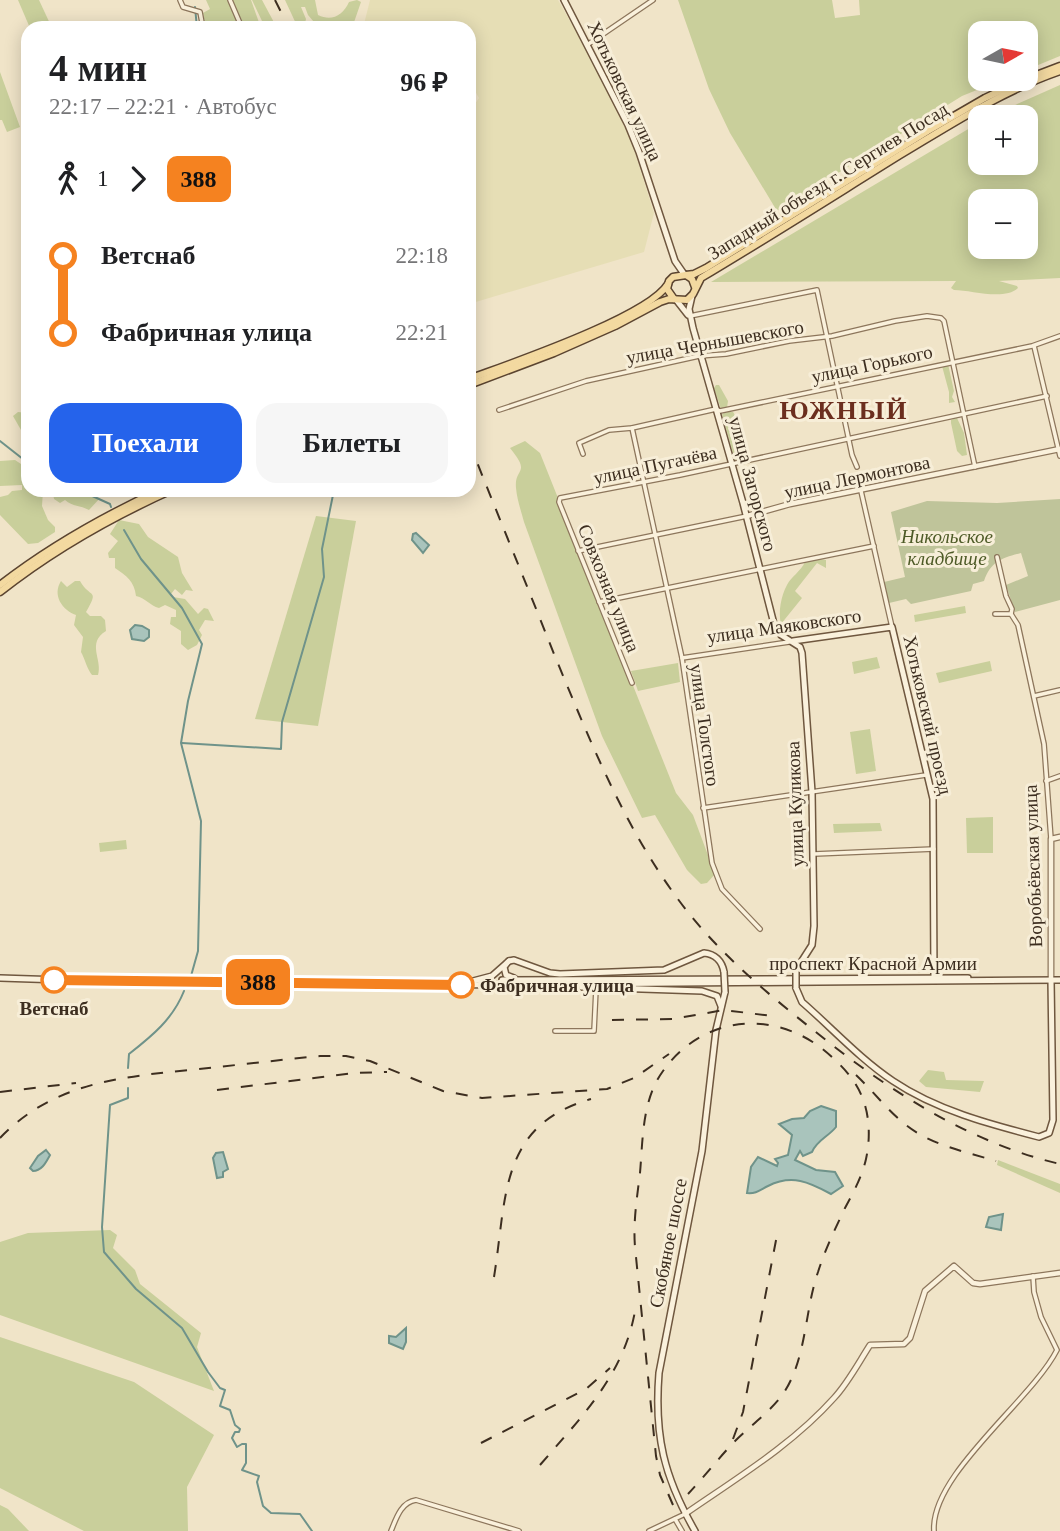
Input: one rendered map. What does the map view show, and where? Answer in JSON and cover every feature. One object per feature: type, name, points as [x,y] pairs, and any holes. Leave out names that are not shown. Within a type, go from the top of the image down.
[{"type":"main road","name":"Хотьковская улица","points":[[564,0],[635,143],[667,237]]},
{"type":"main road","name":"Западный объезд г. Сергиев Посад","points":[[1038,75],[1060,69]]},
{"type":"main road","name":"Западный объезд г. Сергиев Посад","points":[[695,289],[701,278],[987,103],[1060,69]]},
{"type":"main road","name":"Западный объезд г. Сергиев Посад","points":[[685,275],[706,268],[928,131],[1000,91]]},
{"type":"main road","points":[[667,237],[676,263],[693,281],[695,289],[689,306],[693,328]]},
{"type":"main road","points":[[476,376],[552,348],[613,321],[657,297],[673,276],[667,237]]},
{"type":"main road","points":[[673,276],[685,275]]},
{"type":"main road","points":[[668,284],[668,293],[684,308],[693,328]]},
{"type":"main road","points":[[476,382],[554,353],[615,326],[660,302],[684,301],[692,296]]},
{"type":"main road","name":"улица Загорского","points":[[693,328],[747,516],[774,624],[781,635],[791,642]]},
{"type":"main road","points":[[0,585],[50,550],[146,497]]},
{"type":"main road","points":[[0,592],[74,542],[159,497]]},
{"type":"main road","name":"улица Маяковского","points":[[791,642],[892,627]]},
{"type":"main road","name":"Хотьковский проезд","points":[[892,627],[933,799],[934,978]]},
{"type":"main road","name":"улица Куликова","points":[[791,642],[800,647],[802,653],[814,852],[812,945],[797,968],[796,988],[802,1002],[890,1079],[907,1090],[963,1114],[1039,1137],[1044,1136]]},
{"type":"main road","name":"Скобяное шоссе","points":[[509,961],[514,960],[560,974],[645,972],[672,968],[704,953],[715,956],[723,966],[725,992],[713,1047],[702,1151],[659,1373],[657,1408],[670,1485],[695,1531]]},
{"type":"main road","points":[[509,961],[504,968],[506,975],[526,980]]},
{"type":"main road","points":[[473,981],[492,975],[509,961]]},
{"type":"main road","points":[[506,982],[502,970],[509,961]]},
{"type":"main road","points":[[0,978],[426,983],[526,980],[695,981]]},
{"type":"main road","name":"проспект Красной Армии","points":[[695,981],[934,978],[1051,980]]},
{"type":"main road","name":"Воробьёвская улица","points":[[1044,1136],[1052,1127],[1054,1097],[1051,980]]},
{"type":"main road","name":"проспект Красной Армии","points":[[695,981],[1060,980]]},
{"type":"main road","points":[[426,983],[473,981],[596,989],[702,991],[718,996],[722,1007]]},
{"type":"main road","points":[[554,985],[695,981]]},
{"type":"street","points":[[180,0],[183,7],[200,12],[201,21]]},
{"type":"street","points":[[230,0],[239,21]]},
{"type":"street","points":[[587,45],[650,1]]},
{"type":"street","points":[[690,316],[817,290],[848,439],[857,467]]},
{"type":"street","name":"улица Чернышевского","points":[[499,410],[586,381],[701,356],[827,337],[927,316],[939,317],[944,321],[951,362]]},
{"type":"street","name":"улица Горького","points":[[583,454],[579,443],[610,430],[632,428],[716,408],[720,411],[1034,345],[1060,336]]},
{"type":"street","points":[[1034,345],[1060,456]]},
{"type":"street","points":[[951,362],[975,467]]},
{"type":"street","name":"улица Пугачёва","points":[[559,502],[560,498],[1047,396]]},
{"type":"street","name":"улица Толстого","points":[[632,428],[682,658],[712,863],[722,889],[760,929]]},
{"type":"street","name":"улица Лермонтова","points":[[578,551],[747,516],[789,504],[1059,449]]},
{"type":"street","points":[[861,491],[892,627]]},
{"type":"street","name":"Совхозная улица","points":[[559,502],[632,683]]},
{"type":"street","points":[[599,602],[874,546]]},
{"type":"street","name":"Воробьёвская улица","points":[[996,557],[1012,614],[1018,625],[1044,744],[1051,839],[1051,980]]},
{"type":"street","points":[[995,614],[1012,614]]},
{"type":"street","name":"улица Маяковского","points":[[682,658],[791,642]]},
{"type":"street","points":[[1034,696],[1060,690]]},
{"type":"street","points":[[704,808],[926,775]]},
{"type":"street","points":[[1046,781],[1060,776]]},
{"type":"street","points":[[1051,839],[1060,837]]},
{"type":"street","points":[[814,852],[934,849]]},
{"type":"street","points":[[555,1031],[594,1031],[596,989]]},
{"type":"street","points":[[649,1531],[685,1514],[787,1443],[836,1396],[870,1345],[904,1344],[910,1338],[925,1291],[954,1266],[973,1283],[1060,1273]]},
{"type":"street","points":[[934,1531],[934,1519],[943,1493],[987,1435],[1033,1383],[1056,1350],[1041,1317],[1033,1276]]},
{"type":"street","points":[[391,1531],[402,1508],[410,1501],[416,1500],[519,1531]]},
{"type":"street","points":[[675,1520],[682,1531]]},
{"type":"shaded area","points":[[370,0],[558,0],[585,47],[631,140],[654,213],[644,252],[476,302],[476,102],[479,98],[476,93],[476,21],[365,21]]},
{"type":"green space","points":[[18,0],[39,0],[49,21],[27,21]]},
{"type":"green space","points":[[206,0],[251,0],[258,21],[205,21],[203,13],[210,9]]},
{"type":"green space","points":[[252,0],[262,0],[273,21],[262,21]]},
{"type":"green space","points":[[285,0],[315,0],[318,15],[328,18],[340,14],[349,2],[361,2],[354,21],[313,21],[305,7],[301,7],[306,21],[295,21]]},
{"type":"green space","points":[[678,0],[832,0],[835,18],[860,15],[859,0],[1060,0],[1060,56],[1038,65],[1038,21],[968,21],[968,91],[974,91],[962,96],[777,211],[730,133],[709,89]]},
{"type":"green space","points":[[0,72],[20,127],[7,132],[0,120]]},
{"type":"green space","points":[[1060,85],[1060,278],[999,281],[1018,288],[1004,294],[954,290],[951,288],[956,281],[711,282],[968,129],[968,175],[1038,175],[1038,105],[1015,105]]},
{"type":"green space","points":[[948,364],[955,402],[949,403],[942,366]]},
{"type":"green space","points":[[719,385],[728,401],[727,408],[721,409],[714,388]]},
{"type":"green space","points":[[21,412],[21,430],[13,416]]},
{"type":"green space","points":[[733,412],[735,415],[744,458],[735,460],[722,414]]},
{"type":"green space","points":[[957,418],[964,433],[967,455],[962,456],[957,451],[951,423],[951,420]]},
{"type":"green space","points":[[525,441],[540,453],[676,793],[693,815],[715,874],[707,883],[701,884],[687,870],[655,815],[642,818],[602,736],[519,505],[516,481],[521,467],[510,448]]},
{"type":"green space","points":[[15,460],[21,464],[21,485],[0,486],[0,461]]},
{"type":"green space","points":[[21,490],[21,497],[43,497],[42,506],[48,520],[55,527],[55,532],[38,543],[28,544],[0,515],[0,497]]},
{"type":"green space","points":[[100,498],[89,510],[65,500],[60,503],[54,499]]},
{"type":"green space","name":"Никольское кладбище","points":[[1060,499],[1060,600],[1015,612],[1006,585],[1028,576],[1021,553],[998,561],[984,581],[973,584],[971,591],[911,604],[906,599],[889,603],[884,582],[905,577],[891,512],[927,501],[997,503]]},
{"type":"green space","points":[[316,516],[356,521],[318,726],[255,719]]},
{"type":"green space","points":[[119,520],[139,524],[148,537],[178,557],[182,573],[193,591],[186,590],[182,595],[175,589],[171,594],[173,597],[185,599],[198,614],[204,608],[208,609],[214,621],[205,620],[199,630],[202,635],[197,645],[188,650],[181,644],[181,631],[170,624],[171,617],[176,617],[176,610],[165,605],[156,607],[136,596],[129,579],[115,568],[115,558],[109,558],[108,553],[118,541],[110,534]]},
{"type":"green space","points":[[826,560],[826,568],[817,563],[795,591],[802,598],[781,624],[781,604],[787,585],[805,562]]},
{"type":"green space","points":[[61,581],[67,587],[80,581],[93,596],[86,612],[90,616],[101,616],[105,620],[106,631],[100,636],[96,646],[98,675],[92,675],[81,652],[83,637],[74,625],[76,615],[66,610],[58,597]]},
{"type":"green space","points":[[965,606],[966,613],[915,622],[914,615]]},
{"type":"green space","points":[[877,657],[880,668],[854,674],[852,662]]},
{"type":"green space","points":[[990,661],[992,671],[939,683],[936,673]]},
{"type":"green space","points":[[678,663],[680,682],[638,691],[631,671]]},
{"type":"green space","points":[[870,729],[876,771],[856,774],[850,732]]},
{"type":"green space","points":[[993,817],[993,853],[967,853],[966,818]]},
{"type":"green space","points":[[880,823],[882,831],[834,833],[833,824]]},
{"type":"green space","points":[[126,840],[127,849],[100,852],[99,843]]},
{"type":"green space","points":[[928,1070],[944,1072],[946,1080],[984,1081],[980,1092],[926,1087],[919,1081]]},
{"type":"green space","points":[[998,1160],[1060,1184],[1060,1193],[997,1165]]},
{"type":"green space","points":[[110,1230],[117,1235],[113,1248],[135,1270],[140,1284],[201,1333],[197,1347],[214,1391],[0,1315],[0,1242],[28,1233]]},
{"type":"green space","points":[[0,1337],[134,1382],[214,1435],[187,1487],[188,1531],[84,1531],[0,1488]]},
{"type":"green space","points":[[0,1505],[8,1509],[29,1531],[0,1531]]},
{"type":"water","points":[[416,533],[429,545],[423,553],[412,540],[413,534]]},
{"type":"water","points":[[135,625],[149,630],[149,637],[144,641],[132,639],[130,630]]},
{"type":"water","points":[[821,1106],[836,1111],[836,1127],[812,1152],[803,1156],[800,1151],[795,1160],[816,1170],[835,1172],[843,1186],[831,1194],[808,1183],[793,1180],[777,1182],[747,1193],[751,1167],[758,1157],[777,1166],[775,1159],[788,1155],[792,1135],[779,1124],[804,1118],[810,1111]]},
{"type":"water","points":[[46,1150],[50,1155],[47,1160],[41,1168],[33,1171],[30,1168]]},
{"type":"water","points":[[223,1152],[228,1169],[223,1172],[223,1177],[217,1178],[213,1158],[216,1153]]},
{"type":"water","points":[[1003,1214],[1001,1230],[986,1227],[989,1217]]},
{"type":"water","points":[[406,1328],[403,1349],[389,1343],[389,1336],[396,1337]]},
{"type":"waterway","points":[[195,7],[196,21]]},
{"type":"waterway","points":[[0,441],[21,458]]},
{"type":"waterway","points":[[94,497],[111,507]]},
{"type":"waterway","points":[[182,743],[281,749],[282,722],[324,577],[322,549],[333,497]]},
{"type":"waterway","points":[[124,530],[141,559],[182,608],[202,644],[181,743],[201,821],[198,951],[191,976]]},
{"type":"waterway","points":[[128,1068],[129,1054],[154,1034],[168,1018],[184,991]]},
{"type":"waterway","points":[[128,1088],[128,1098],[110,1105],[102,1227],[104,1252],[136,1289],[182,1328],[208,1372],[220,1388],[225,1390],[220,1406],[230,1410],[235,1425],[240,1429],[232,1438],[237,1447],[246,1444],[246,1463],[242,1470],[259,1476],[257,1482],[263,1506],[271,1513],[300,1514],[312,1531]]},
{"type":"railway","points":[[275,0],[286,21]]},
{"type":"railway","points":[[476,459],[554,654],[613,790],[648,855],[691,916],[760,986],[836,1048],[887,1085],[970,1132],[1030,1156],[1060,1164]]},
{"type":"railway","points":[[612,1020],[673,1019],[724,1010],[772,1016]]},
{"type":"railway","points":[[673,1505],[660,1475],[656,1456],[635,1247],[636,1210],[647,1107],[663,1071],[681,1051],[701,1037],[723,1028],[746,1024],[769,1025],[792,1031],[814,1043],[852,1078],[862,1095],[866,1109],[869,1131],[867,1152],[860,1178],[834,1232],[813,1287],[800,1353],[789,1384],[775,1404],[734,1442],[688,1494]]},
{"type":"railway","points":[[0,1138],[21,1119],[67,1093],[143,1075],[320,1056],[346,1056],[370,1061],[443,1091],[482,1098],[607,1089],[634,1078],[669,1054]]},
{"type":"railway","points":[[217,1090],[355,1073],[387,1072]]},
{"type":"railway","points":[[856,1075],[916,1132],[949,1147],[996,1161]]},
{"type":"railway","points":[[0,1092],[76,1083]]},
{"type":"railway","points":[[494,1277],[506,1192],[523,1146],[539,1127],[561,1111],[591,1099]]},
{"type":"railway","points":[[733,1439],[743,1412],[777,1235]]},
{"type":"railway","points":[[540,1465],[587,1410],[613,1372],[631,1329],[636,1305]]},
{"type":"railway","points":[[481,1443],[586,1389],[610,1368]]},
{"type":"bus line","name":"388","points":[[54,980],[461,985]]},
{"type":"place","name":"Ветснаб","points":[[54,980]]},
{"type":"place","name":"Фабричная улица","points":[[461,985]]},
{"type":"district","name":"ЮЖНЫЙ","points":[[844,410]]}]
